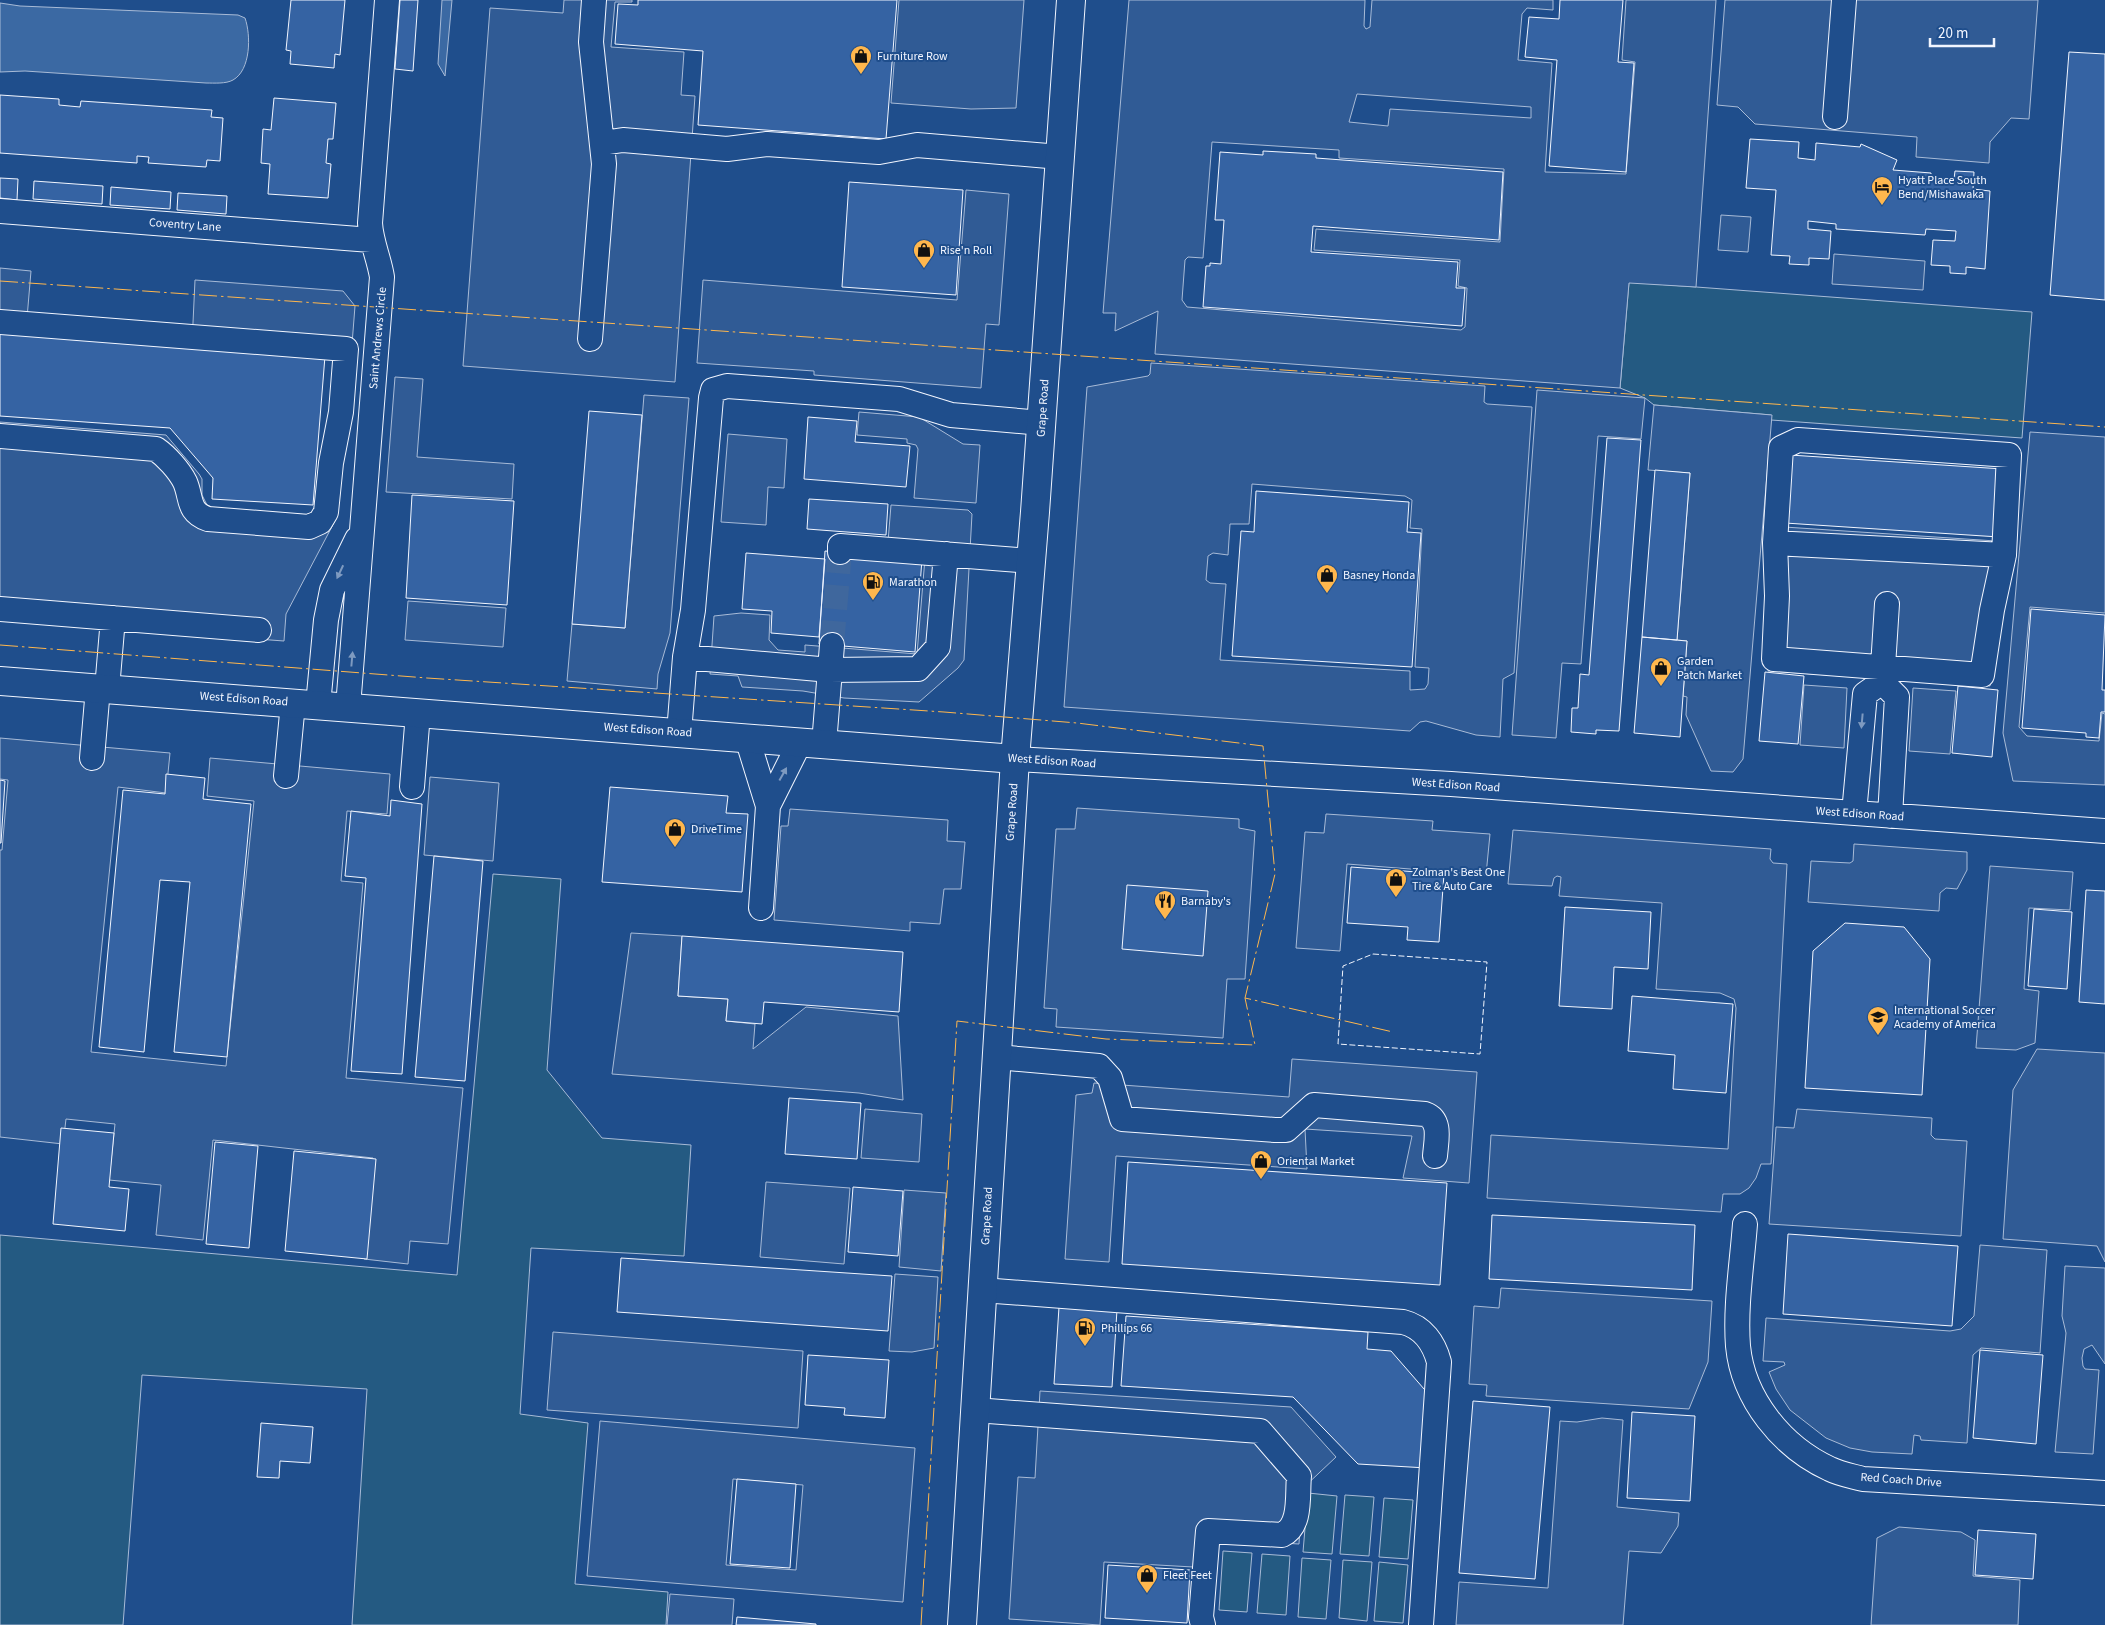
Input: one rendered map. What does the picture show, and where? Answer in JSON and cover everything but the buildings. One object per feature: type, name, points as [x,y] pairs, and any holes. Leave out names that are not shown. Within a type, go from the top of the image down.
[{"type":"main road","name":"Grape Road","points":[[962,1625],[1015,758],[1042,423],[1071,0]]},
{"type":"main road","name":"West Edison Road","points":[[0,681],[1015,758]]},
{"type":"street","name":"Saint Andrews Circle","points":[[348,707],[382,277],[378,255],[371,240],[370,223],[387,0]]},
{"type":"street","points":[[590,338],[604,164],[591,42],[594,0]]},
{"type":"street","points":[[1835,117],[1844,0]]},
{"type":"street","points":[[603,143],[623,140],[727,149],[767,144],[879,152],[918,145],[1060,157]]},
{"type":"street","name":"Coventry Lane","points":[[0,211],[371,240]]},
{"type":"street","points":[[0,322],[346,349],[341,412],[330,463],[326,512],[320,522],[309,527],[208,519],[199,516],[189,502],[183,478],[156,449],[0,436]]},
{"type":"street","points":[[679,733],[685,657],[693,610],[710,398],[713,390],[727,386],[899,399],[951,416],[1042,423]]},
{"type":"street","points":[[1798,440],[2009,455],[2004,555],[1992,610],[1982,675],[1883,674],[1774,659],[1777,596],[1775,543],[1780,448],[1798,440]]},
{"type":"street","name":"Saint Andrews Circle","points":[[286,776],[332,590],[362,529]]},
{"type":"street","points":[[1775,543],[2004,555]]},
{"type":"street","points":[[840,552],[840,546],[1031,561]]},
{"type":"street","points":[[685,657],[830,670],[918,669],[938,647],[946,554]]},
{"type":"street","points":[[1887,604],[1883,674],[1897,697],[1890,816]]},
{"type":"street","points":[[0,610],[259,630]]},
{"type":"street","points":[[92,758],[113,618]]},
{"type":"street","points":[[768,806],[812,743],[830,670],[832,645]]},
{"type":"street","points":[[1854,813],[1865,694],[1883,674]]},
{"type":"street","points":[[412,787],[418,713]]},
{"type":"street","points":[[747,738],[768,806],[761,908]]},
{"type":"street","name":"West Edison Road","points":[[1015,758],[1450,784],[2105,831]]},
{"type":"street","points":[[997,1057],[1099,1066],[1110,1078],[1122,1119],[1286,1130],[1307,1109],[1314,1105],[1425,1114],[1432,1116],[1436,1122],[1435,1156]]},
{"type":"street","name":"Red Coach Drive","points":[[1745,1224],[1738,1324],[1738,1347],[1744,1376],[1755,1402],[1769,1421],[1784,1437],[1805,1454],[1830,1470],[1863,1479],[2105,1493]]},
{"type":"street","points":[[982,1290],[1403,1322],[1412,1324],[1420,1330],[1433,1344],[1439,1362],[1421,1625]]},
{"type":"street","points":[[975,1410],[1260,1431],[1299,1476],[1296,1519],[1291,1528],[1282,1535],[1208,1531],[1201,1617],[1203,1625]]},
{"type":"shaded area","points":[[442,0],[452,0],[445,76],[438,64]]},
{"type":"shaded area","points":[[564,0],[632,0],[632,2],[615,2],[611,47],[684,52],[681,95],[695,96],[675,382],[463,366],[490,8],[563,13]]},
{"type":"shaded area","points":[[899,0],[1024,0],[1016,108],[971,109],[891,103]]},
{"type":"shaded area","points":[[1129,0],[1365,0],[1364,26],[1366,29],[1370,27],[1372,0],[1553,0],[1553,10],[1527,8],[1522,14],[1518,60],[1552,63],[1545,172],[1626,174],[1635,62],[1622,60],[1626,0],[1716,0],[1696,287],[1629,283],[1620,388],[1155,354],[1158,311],[1115,331],[1116,313],[1103,313]],"holes":[[[1357,94],[1531,107],[1531,118],[1390,109],[1388,126],[1349,122]],[[1212,142],[1339,150],[1339,158],[1504,169],[1500,242],[1316,229],[1314,250],[1460,260],[1458,286],[1467,288],[1465,327],[1461,330],[1187,307],[1182,300],[1185,260],[1188,257],[1203,258]]]},
{"type":"shaded area","points":[[1725,0],[2038,0],[2029,119],[2011,118],[1990,142],[1989,163],[1916,157],[1917,137],[1755,124],[1738,107],[1717,105]]},
{"type":"shaded area","points":[[0,3],[20,6],[238,15],[245,18],[247,25],[248,52],[239,75],[233,80],[220,83],[25,71],[0,72]]},
{"type":"shaded area","points":[[966,190],[1009,194],[999,325],[986,324],[981,388],[814,375],[814,371],[697,363],[703,280],[957,300]]},
{"type":"shaded area","points":[[1721,215],[1751,217],[1748,252],[1718,250]]},
{"type":"shaded area","points":[[1834,254],[1925,261],[1923,290],[1832,284]]},
{"type":"shaded area","points":[[0,268],[31,271],[26,330],[0,328]]},
{"type":"shaded area","points":[[195,280],[343,291],[355,306],[351,357],[192,344]]},
{"type":"shaded area","points":[[1629,282],[2032,312],[2022,438],[1771,420],[1771,415],[1654,405],[1645,398],[1620,388]]},
{"type":"shaded area","points":[[1151,363],[1485,386],[1484,402],[1487,404],[1532,407],[1514,673],[1503,679],[1500,737],[1476,735],[1426,721],[1420,722],[1410,731],[1064,707],[1087,387],[1148,376]],"holes":[[[1252,484],[1405,496],[1412,500],[1410,528],[1422,529],[1415,667],[1429,668],[1428,684],[1425,689],[1410,690],[1410,671],[1220,660],[1226,584],[1210,583],[1206,580],[1208,556],[1213,553],[1228,555],[1230,524],[1249,524]]]},
{"type":"shaded area","points":[[395,377],[423,379],[417,457],[514,464],[512,499],[386,492]]},
{"type":"shaded area","points":[[1537,390],[1645,398],[1641,439],[1598,436],[1581,664],[1562,663],[1556,738],[1512,735]]},
{"type":"shaded area","points":[[644,395],[689,398],[670,633],[658,674],[657,689],[567,681],[572,624],[625,628]]},
{"type":"shaded area","points":[[1654,405],[1772,415],[1743,759],[1733,772],[1711,771],[1686,715],[1687,697],[1683,696],[1687,641],[1677,640],[1690,473],[1648,470]]},
{"type":"shaded area","points":[[859,412],[919,417],[963,444],[980,445],[976,503],[914,498],[918,449],[916,445],[907,443],[907,439],[857,435]]},
{"type":"shaded area","points":[[0,422],[166,435],[199,474],[202,479],[202,495],[207,505],[213,508],[337,517],[286,614],[284,641],[0,620]]},
{"type":"shaded area","points":[[2030,432],[2105,437],[2105,613],[2030,607],[2019,727],[2027,736],[2099,741],[2102,713],[2105,714],[2105,785],[2013,781],[2003,733]]},
{"type":"shaded area","points":[[728,434],[787,439],[784,488],[768,487],[766,525],[721,522]]},
{"type":"shaded area","points":[[891,505],[968,510],[972,514],[964,660],[958,668],[919,702],[844,698],[803,691],[742,687],[738,676],[710,674],[714,616],[741,613],[770,615],[769,640],[778,650],[805,652],[805,645],[917,654],[925,558],[887,554]]},
{"type":"shaded area","points":[[1769,526],[2011,542],[1996,607],[1990,686],[1768,671],[1771,618]]},
{"type":"shaded area","points":[[408,601],[506,608],[503,647],[405,640]]},
{"type":"shaded area","points":[[1804,685],[1847,688],[1844,748],[1800,745]]},
{"type":"shaded area","points":[[1913,688],[1956,691],[1950,754],[1909,751]]},
{"type":"shaded area","points":[[0,738],[170,753],[166,793],[118,787],[91,1052],[226,1066],[254,801],[207,796],[210,758],[390,774],[387,814],[347,811],[341,881],[363,883],[346,1078],[463,1088],[448,1244],[410,1241],[408,1264],[364,1259],[373,1158],[213,1140],[203,1240],[156,1235],[161,1185],[109,1180],[115,1124],[66,1119],[63,1144],[0,1137],[0,850],[2,850],[8,780],[0,779]]},
{"type":"shaded area","points":[[430,777],[499,783],[493,861],[424,855]]},
{"type":"shaded area","points":[[1077,808],[1239,819],[1239,828],[1255,831],[1245,979],[1227,979],[1223,1038],[1056,1027],[1057,1009],[1044,1008],[1056,829],[1075,829]]},
{"type":"shaded area","points":[[790,809],[948,820],[947,841],[965,842],[961,889],[944,889],[940,924],[910,922],[910,931],[774,920],[781,826],[788,826]]},
{"type":"shaded area","points":[[1326,814],[1433,821],[1432,830],[1490,834],[1486,875],[1347,864],[1340,951],[1296,948],[1305,832],[1324,833]]},
{"type":"shaded area","points":[[1513,830],[1771,849],[1770,859],[1773,863],[1787,864],[1771,1164],[1761,1164],[1756,1178],[1749,1188],[1740,1194],[1723,1194],[1721,1212],[1487,1198],[1491,1135],[1728,1149],[1736,1008],[1734,999],[1720,993],[1656,989],[1662,903],[1559,896],[1561,877],[1557,876],[1554,878],[1552,886],[1508,884]]},
{"type":"shaded area","points":[[1854,844],[1967,852],[1967,870],[1957,889],[1946,888],[1940,893],[1939,911],[1808,902],[1811,861],[1850,863],[1853,861]]},
{"type":"shaded area","points":[[1990,866],[2073,872],[2070,910],[2029,908],[2024,989],[2039,991],[2035,1043],[2016,1050],[1976,1048]]},
{"type":"shaded area","points":[[493,874],[561,879],[547,1070],[602,1138],[691,1145],[684,1256],[531,1248],[520,1414],[588,1423],[575,1584],[668,1592],[666,1625],[352,1625],[367,1389],[142,1375],[123,1625],[0,1625],[0,1235],[457,1275]]},
{"type":"shaded area","points":[[631,933],[682,936],[678,996],[728,999],[726,1021],[755,1024],[753,1049],[806,1007],[898,1016],[903,1100],[859,1093],[612,1074]]},
{"type":"shaded area","points":[[2037,1049],[2105,1053],[2105,1262],[2097,1246],[2003,1239],[2013,1090]]},
{"type":"shaded area","points":[[1292,1059],[1477,1072],[1469,1183],[1403,1178],[1412,1136],[1305,1129],[1307,1169],[1116,1156],[1109,1262],[1065,1259],[1076,1095],[1092,1093],[1094,1083],[1289,1097]]},
{"type":"shaded area","points":[[865,1109],[922,1114],[919,1162],[861,1158]]},
{"type":"shaded area","points":[[1797,1109],[1932,1118],[1931,1135],[1935,1139],[1967,1141],[1961,1236],[1769,1224],[1776,1127],[1794,1128]]},
{"type":"shaded area","points":[[766,1182],[850,1188],[844,1264],[760,1257]]},
{"type":"shaded area","points":[[904,1190],[946,1193],[941,1271],[899,1267]]},
{"type":"shaded area","points":[[1980,1245],[2047,1250],[2040,1353],[1981,1348],[1973,1355],[1967,1443],[1921,1440],[1920,1436],[1914,1435],[1912,1454],[1872,1452],[1850,1448],[1826,1438],[1790,1410],[1776,1389],[1769,1372],[1785,1365],[1784,1362],[1763,1361],[1766,1318],[1950,1331],[1961,1329],[1974,1316]]},
{"type":"shaded area","points":[[2065,1266],[2105,1268],[2105,1364],[2092,1345],[2084,1349],[2082,1358],[2085,1369],[2099,1370],[2093,1454],[2055,1452],[2066,1333],[2062,1316]]},
{"type":"shaded area","points":[[895,1274],[938,1277],[934,1348],[912,1352],[889,1351]]},
{"type":"shaded area","points":[[1501,1288],[1712,1301],[1708,1362],[1689,1409],[1486,1396],[1487,1385],[1469,1384],[1474,1306],[1499,1308]]},
{"type":"shaded area","points":[[553,1332],[803,1351],[798,1428],[547,1410]]},
{"type":"shaded area","points":[[1040,1391],[1291,1407],[1336,1457],[1302,1489],[1299,1544],[1213,1539],[1211,1568],[1104,1562],[1100,1625],[1009,1619],[1018,1477],[1035,1478]]},
{"type":"shaded area","points":[[1602,1418],[1623,1420],[1617,1507],[1679,1513],[1678,1526],[1661,1553],[1629,1551],[1623,1625],[1456,1625],[1459,1582],[1548,1588],[1560,1421],[1577,1422]]},
{"type":"shaded area","points":[[600,1421],[915,1448],[903,1602],[587,1576]],"holes":[[[733,1479],[803,1485],[796,1570],[726,1565]]]},
{"type":"shaded area","points":[[1308,1493],[1337,1496],[1332,1554],[1303,1552]]},
{"type":"shaded area","points":[[1345,1495],[1374,1497],[1369,1556],[1340,1554]]},
{"type":"shaded area","points":[[1384,1498],[1413,1500],[1408,1559],[1379,1557]]},
{"type":"shaded area","points":[[1899,1527],[1961,1532],[1975,1540],[1973,1576],[2020,1580],[2018,1625],[1871,1625],[1877,1538]]},
{"type":"shaded area","points":[[1223,1551],[1252,1553],[1247,1612],[1219,1610]]},
{"type":"shaded area","points":[[1262,1554],[1290,1556],[1286,1615],[1257,1613]]},
{"type":"shaded area","points":[[1302,1558],[1331,1560],[1326,1619],[1298,1617]]},
{"type":"shaded area","points":[[1343,1560],[1372,1562],[1367,1621],[1339,1618]]},
{"type":"shaded area","points":[[1379,1562],[1408,1565],[1403,1623],[1374,1621]]},
{"type":"shaded area","points":[[670,1594],[734,1599],[732,1625],[667,1625]]},
{"type":"tunnel","points":[[832,645],[840,552]]},
{"type":"fence","points":[[1373,954],[1487,962],[1480,1054],[1338,1044],[1343,966],[1373,954]]},
{"type":"power","points":[[0,281],[2105,427]]},
{"type":"power","points":[[0,645],[427,678],[944,712],[1077,723],[1263,746],[1275,874],[1245,998]]},
{"type":"power","points":[[921,1625],[957,1021],[1106,1039],[1255,1045],[1245,998],[1393,1032]]},
{"type":"place","name":"Furniture Row","points":[[861,75]]},
{"type":"place","name":"Hyatt Place South Bend/Mishawaka","points":[[1882,206]]},
{"type":"place","name":"Rise'n Roll","points":[[924,269]]},
{"type":"place","name":"Basney Honda","points":[[1327,594]]},
{"type":"place","name":"Marathon","points":[[873,601]]},
{"type":"place","name":"Garden Patch Market","points":[[1661,687]]},
{"type":"place","name":"DriveTime","points":[[675,848]]},
{"type":"place","name":"Zolman's Best One Tire & Auto Care","points":[[1396,898]]},
{"type":"place","name":"Barnaby's","points":[[1165,920]]},
{"type":"place","name":"International Soccer Academy of America","points":[[1878,1036]]},
{"type":"place","name":"Oriental Market","points":[[1261,1180]]},
{"type":"place","name":"Phillips 66","points":[[1085,1347]]},
{"type":"place","name":"Fleet Feet","points":[[1147,1594]]}]
